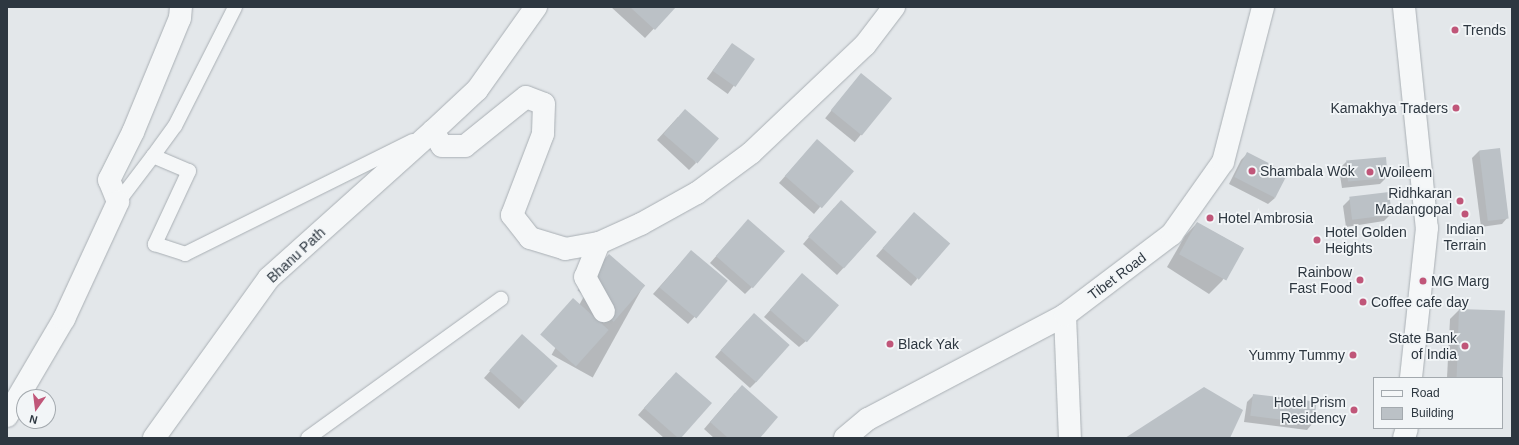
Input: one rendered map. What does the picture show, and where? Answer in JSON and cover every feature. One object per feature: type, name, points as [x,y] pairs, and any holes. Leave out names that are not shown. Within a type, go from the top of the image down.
[{"type":"street","points":[[7,416],[64,319],[118,202],[109,180],[133,132],[180,18],[181,7]]},
{"type":"street","name":"Bhanu Path","points":[[154,438],[269,278],[433,132],[477,90],[536,7]]},
{"type":"street","points":[[433,132],[442,146],[465,146],[526,97],[544,104],[543,134],[512,215],[530,238],[565,249],[599,243],[641,224],[697,193],[751,153],[865,45],[894,7]]},
{"type":"street","name":"Tibet Road","points":[[845,438],[868,419],[1065,315],[1172,234],[1223,162],[1263,7]]},
{"type":"street","points":[[1404,7],[1427,228],[1411,377]]},
{"type":"street","points":[[599,243],[585,277],[604,311]]},
{"type":"street","points":[[1065,315],[1070,438]]},
{"type":"lane","points":[[118,202],[175,126],[235,7]]},
{"type":"lane","points":[[153,156],[190,171],[155,244],[185,254],[433,132]]},
{"type":"lane","points":[[308,438],[501,299]]},
{"type":"building","points":[[630,7],[676,7],[655,30]]},
{"type":"building","points":[[732,43],[755,59],[735,87],[712,71]]},
{"type":"building","points":[[861,73],[892,98],[862,135],[831,110]]},
{"type":"building","points":[[685,109],[719,139],[697,163],[663,134]]},
{"type":"building","points":[[817,139],[854,171],[822,208],[785,176]]},
{"type":"building","points":[[1500,148],[1509,218],[1488,221],[1479,151]]},
{"type":"building","points":[[1247,152],[1288,173],[1275,198],[1234,177]]},
{"type":"building","points":[[1386,157],[1388,178],[1348,181],[1346,160]]},
{"type":"building","points":[[1389,192],[1392,215],[1352,220],[1349,197]]},
{"type":"building","points":[[841,200],[877,232],[844,269],[808,236]]},
{"type":"building","points":[[914,212],[950,243],[919,280],[883,248]]},
{"type":"building","points":[[748,219],[785,251],[753,288],[716,256]]},
{"type":"building","points":[[1197,222],[1244,248],[1226,281],[1179,254]]},
{"type":"building","points":[[691,250],[728,281],[696,318],[660,288]]},
{"type":"building","points":[[609,254],[645,285],[614,322],[578,290]]},
{"type":"building","points":[[802,273],[839,305],[807,342],[770,310]]},
{"type":"building","points":[[573,298],[609,330],[576,367],[540,334]]},
{"type":"building","points":[[1459,309],[1505,311],[1503,377],[1457,377]]},
{"type":"building","points":[[754,313],[790,345],[756,382],[721,350]]},
{"type":"building","points":[[522,334],[558,366],[525,403],[489,370]]},
{"type":"building","points":[[676,372],[712,403],[681,438],[678,438],[644,408]]},
{"type":"building","points":[[742,385],[778,417],[760,438],[728,438],[710,422]]},
{"type":"building","points":[[1204,387],[1243,410],[1230,438],[1125,438]]},
{"type":"building","points":[[1253,394],[1317,402],[1314,424],[1250,416]]},
{"type":"place","name":"Trends","points":[[1455,30]]},
{"type":"place","name":"Kamakhya Traders","points":[[1456,108]]},
{"type":"place","name":"Shambala Wok","points":[[1252,171]]},
{"type":"place","name":"Woileem","points":[[1370,172]]},
{"type":"place","name":"Ridhkaran Madangopal","points":[[1460,201]]},
{"type":"place","name":"Indian Terrain","points":[[1465,214]]},
{"type":"place","name":"Hotel Ambrosia","points":[[1210,218]]},
{"type":"place","name":"Hotel Golden Heights","points":[[1317,240]]},
{"type":"place","name":"Rainbow Fast Food","points":[[1360,280]]},
{"type":"place","name":"MG Marg","points":[[1423,281]]},
{"type":"place","name":"Coffee cafe day","points":[[1363,302]]},
{"type":"place","name":"Black Yak","points":[[890,344]]},
{"type":"place","name":"State Bank of India","points":[[1465,346]]},
{"type":"place","name":"Yummy Tummy","points":[[1353,355]]},
{"type":"place","name":"Hotel Prism Residency","points":[[1354,410]]}]
